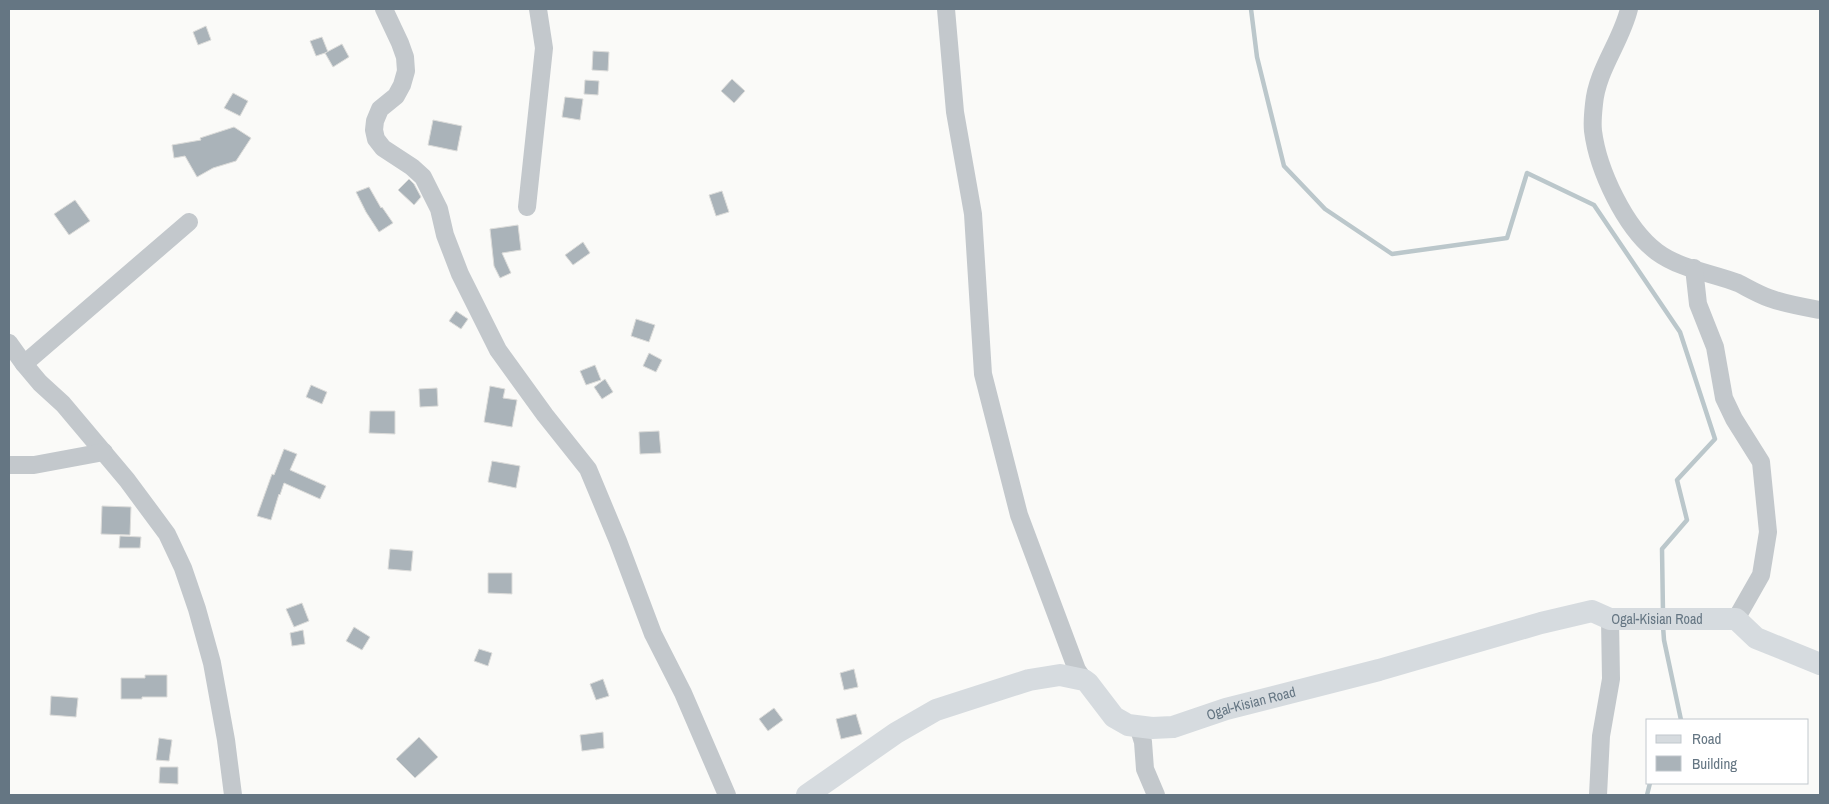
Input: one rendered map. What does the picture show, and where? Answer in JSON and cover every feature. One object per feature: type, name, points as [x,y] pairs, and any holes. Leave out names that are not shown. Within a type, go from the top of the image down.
[{"type":"main road","name":"Ogal-Kisian Road","points":[[1084,680],[1114,717],[1128,725],[1152,728],[1173,727],[1226,709],[1379,670],[1541,622],[1592,611],[1610,618],[1736,619]]},
{"type":"main road","points":[[1736,619],[1756,638],[1820,664]]},
{"type":"main road","points":[[807,795],[896,734],[936,710],[1029,680],[1060,675],[1084,680]]},
{"type":"street","points":[[384,9],[405,57],[406,71],[396,96],[380,110],[375,121],[376,139],[383,148],[412,167],[423,177],[438,209],[445,235],[460,274],[498,350],[545,415],[588,469],[618,541],[653,634],[683,693],[726,795]]},
{"type":"street","points":[[527,207],[544,48],[538,9]]},
{"type":"street","points":[[946,9],[955,112],[973,214],[983,374],[1018,515],[1077,670],[1084,680]]},
{"type":"street","points":[[1628,9],[1617,43],[1602,72],[1594,102],[1593,130],[1600,162],[1620,208],[1639,236],[1658,253],[1678,263],[1739,284],[1769,298],[1820,310]]},
{"type":"street","points":[[24,364],[189,222]]},
{"type":"street","points":[[1694,268],[1698,304],[1716,347],[1724,398],[1734,419],[1761,462],[1768,532],[1761,574],[1736,619]]},
{"type":"street","points":[[9,342],[40,383],[63,404],[128,480],[167,534],[183,568],[198,609],[212,664],[226,740],[233,795]]},
{"type":"street","points":[[9,465],[34,465],[104,452]]},
{"type":"street","points":[[1598,795],[1601,736],[1611,679],[1610,618]]},
{"type":"street","points":[[1138,726],[1143,742],[1145,769],[1156,795]]},
{"type":"building","points":[[206,26],[211,40],[198,45],[193,32]]},
{"type":"building","points":[[322,37],[328,52],[316,56],[310,41]]},
{"type":"building","points":[[342,44],[349,57],[333,67],[325,53]]},
{"type":"building","points":[[593,51],[609,52],[608,71],[592,70]]},
{"type":"building","points":[[732,79],[745,91],[734,103],[721,91]]},
{"type":"building","points":[[585,80],[599,81],[598,95],[584,94]]},
{"type":"building","points":[[233,93],[248,101],[240,116],[224,108]]},
{"type":"building","points":[[565,97],[583,99],[580,120],[562,117]]},
{"type":"building","points":[[433,120],[462,126],[457,151],[428,145]]},
{"type":"building","points":[[234,127],[251,138],[236,161],[213,168],[197,177],[185,156],[174,158],[172,145],[201,140],[200,138]]},
{"type":"building","points":[[409,179],[421,197],[414,205],[398,190]]},
{"type":"building","points":[[369,187],[381,208],[393,223],[379,232],[356,192]]},
{"type":"building","points":[[722,191],[729,212],[716,216],[709,195]]},
{"type":"building","points":[[75,200],[90,221],[69,235],[54,214]]},
{"type":"building","points":[[518,225],[521,250],[502,253],[511,273],[500,278],[494,266],[490,229]]},
{"type":"building","points":[[583,242],[590,253],[573,265],[565,255]]},
{"type":"building","points":[[456,311],[468,319],[461,329],[449,321]]},
{"type":"building","points":[[636,319],[655,325],[649,342],[631,336]]},
{"type":"building","points":[[649,353],[662,360],[656,372],[643,366]]},
{"type":"building","points":[[595,365],[601,380],[586,385],[580,371]]},
{"type":"building","points":[[605,379],[613,392],[602,399],[594,387]]},
{"type":"building","points":[[311,385],[327,392],[322,404],[306,397]]},
{"type":"building","points":[[490,386],[505,389],[503,398],[517,400],[512,427],[484,422]]},
{"type":"building","points":[[437,388],[438,406],[420,407],[419,389]]},
{"type":"building","points":[[370,411],[395,411],[395,434],[369,433]]},
{"type":"building","points":[[659,431],[661,453],[640,454],[639,432]]},
{"type":"building","points":[[284,449],[297,454],[290,470],[326,486],[320,499],[284,483],[271,520],[257,516],[272,474],[274,475]]},
{"type":"building","points":[[492,461],[520,466],[516,488],[488,482]]},
{"type":"building","points":[[102,506],[131,507],[130,535],[101,534]]},
{"type":"building","points":[[120,536],[141,537],[140,548],[119,548]]},
{"type":"building","points":[[390,549],[413,551],[411,571],[388,569]]},
{"type":"building","points":[[488,573],[512,573],[512,594],[488,593]]},
{"type":"building","points":[[302,603],[309,621],[294,627],[286,609]]},
{"type":"building","points":[[354,627],[370,637],[362,650],[346,641]]},
{"type":"building","points":[[303,630],[305,644],[292,646],[290,633]]},
{"type":"building","points":[[479,649],[492,653],[488,666],[474,661]]},
{"type":"building","points":[[854,669],[858,687],[844,690],[840,673]]},
{"type":"building","points":[[145,675],[167,675],[167,697],[121,699],[121,678],[145,678]]},
{"type":"building","points":[[603,679],[609,696],[596,700],[590,684]]},
{"type":"building","points":[[51,696],[78,698],[76,717],[50,715]]},
{"type":"building","points":[[774,708],[783,720],[768,731],[759,719]]},
{"type":"building","points":[[856,714],[862,734],[841,739],[836,719]]},
{"type":"building","points":[[603,732],[604,748],[582,751],[580,735]]},
{"type":"building","points":[[419,737],[438,757],[415,778],[396,759]]},
{"type":"building","points":[[159,738],[172,740],[169,761],[156,760]]},
{"type":"building","points":[[160,767],[178,767],[178,784],[159,783]]},
{"type":"waterway","points":[[1251,9],[1257,57],[1284,166],[1325,209],[1392,254],[1507,238],[1527,173],[1594,205],[1680,332],[1715,439],[1677,480],[1687,520],[1662,549],[1663,613]]},
{"type":"waterway","points":[[1663,626],[1664,640],[1681,719]]},
{"type":"waterway","points":[[1647,795],[1650,784]]}]
